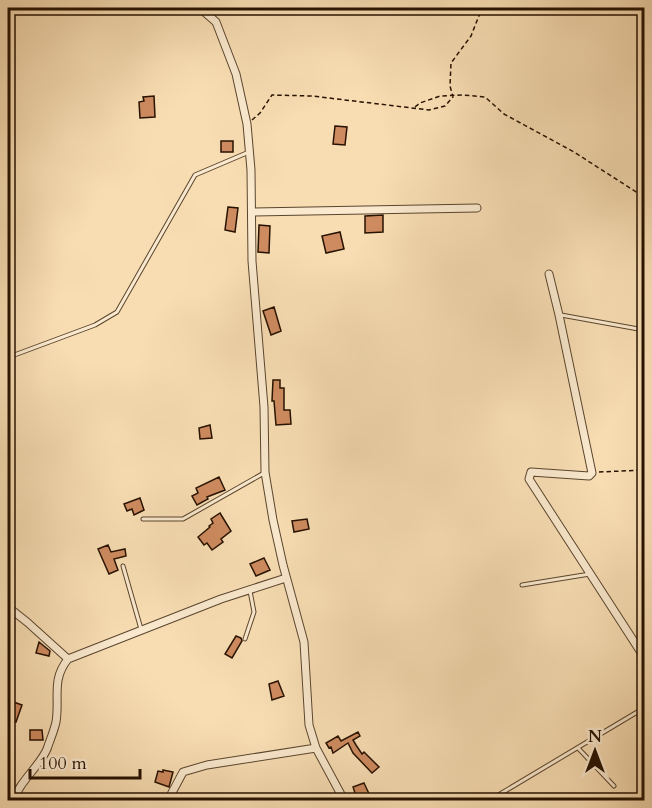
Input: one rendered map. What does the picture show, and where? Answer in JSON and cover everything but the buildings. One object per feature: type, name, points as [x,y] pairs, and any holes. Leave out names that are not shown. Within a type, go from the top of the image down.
[{"type":"street","points":[[200,8],[216,22],[236,74],[247,124],[253,212],[252,261],[264,407],[266,472],[273,520],[304,642],[309,725],[316,748],[344,801]]},
{"type":"street","points":[[253,212],[477,208]]},
{"type":"street","points":[[549,274],[592,472],[589,476],[531,472],[529,479],[645,657]]},
{"type":"street","points":[[15,801],[15,794],[45,753],[56,722],[58,675],[68,659],[221,599],[286,578]]},
{"type":"street","points":[[8,607],[68,659]]},
{"type":"street","points":[[168,801],[183,772],[207,765],[316,748]]},
{"type":"lane","points":[[8,280],[10,302],[8,360],[95,325],[117,312],[195,175],[250,152]]},
{"type":"lane","points":[[559,315],[645,330]]},
{"type":"lane","points":[[142,519],[183,519],[266,472]]},
{"type":"lane","points":[[123,566],[141,631]]},
{"type":"lane","points":[[522,585],[591,574]]},
{"type":"lane","points":[[245,639],[254,612],[250,590]]},
{"type":"lane","points":[[490,801],[645,708]]},
{"type":"lane","points":[[578,748],[614,786]]},
{"type":"path","points":[[453,97],[450,86],[451,63],[471,36],[482,8]]},
{"type":"path","points":[[247,124],[260,113],[272,94],[312,96],[429,110],[445,106],[453,97]]},
{"type":"path","points":[[414,108],[420,103],[440,96],[485,97],[504,114],[574,152],[645,197]]},
{"type":"path","points":[[592,472],[645,470]]}]
